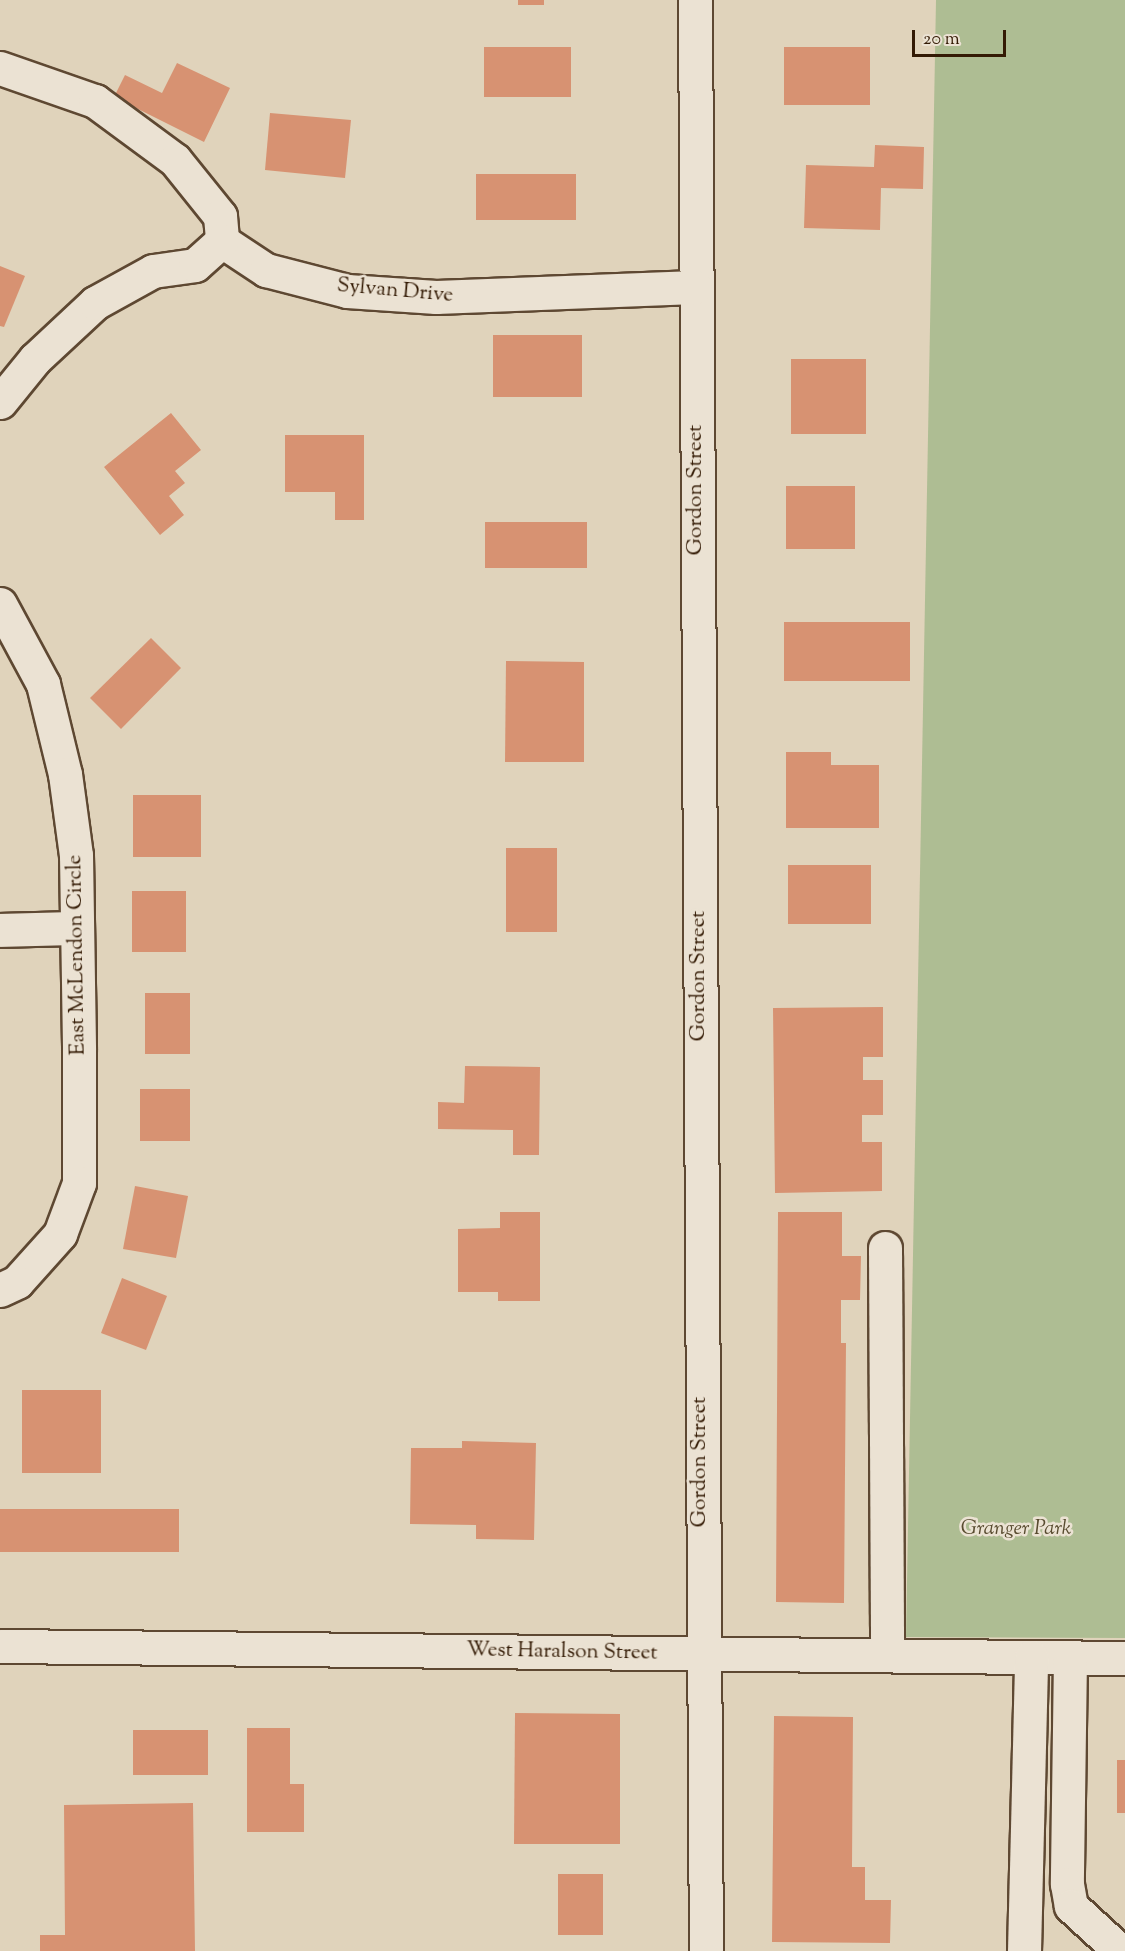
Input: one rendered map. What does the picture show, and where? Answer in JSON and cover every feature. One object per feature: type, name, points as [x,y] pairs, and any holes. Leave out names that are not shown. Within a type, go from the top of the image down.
[{"type":"street","name":"Gordon Street","points":[[695,0],[701,1654],[706,1951]]},
{"type":"street","points":[[0,68],[95,101],[175,160],[220,216],[222,241],[195,265],[153,271],[95,303],[35,359],[0,402]]},
{"type":"street","name":"Sylvan Drive","points":[[222,241],[266,270],[346,291],[436,297],[695,287]]},
{"type":"street","name":"East McLendon Circle","points":[[0,604],[13,649],[43,684],[65,774],[76,855],[79,1183],[60,1234],[17,1282],[0,1290]]},
{"type":"street","points":[[0,930],[75,928]]},
{"type":"street","points":[[885,1248],[886,1655]]},
{"type":"street","name":"West Haralson Street","points":[[0,1646],[1125,1658]]},
{"type":"street","points":[[1024,1951],[1031,1657]]},
{"type":"street","points":[[1070,1657],[1067,1884],[1071,1906],[1120,1951]]},
{"type":"green space","name":"Granger Park","points":[[936,0],[1125,0],[1125,1638],[906,1637]]},
{"type":"building","points":[[518,0],[544,0],[544,5],[518,5]]},
{"type":"building","points":[[484,47],[571,47],[571,97],[484,97]]},
{"type":"building","points":[[784,47],[870,47],[870,105],[784,105]]},
{"type":"building","points":[[177,63],[230,88],[204,142],[114,97],[125,75],[162,93]]},
{"type":"building","points":[[270,113],[351,120],[345,178],[265,170]]},
{"type":"building","points":[[875,145],[924,147],[923,189],[881,188],[880,230],[804,228],[806,165],[874,167]]},
{"type":"building","points":[[476,174],[576,174],[576,220],[476,220]]},
{"type":"building","points":[[0,266],[25,276],[4,327],[0,326]]},
{"type":"building","points":[[493,335],[582,335],[582,397],[493,397]]},
{"type":"building","points":[[791,359],[866,359],[866,434],[791,434]]},
{"type":"building","points":[[171,413],[201,450],[175,471],[185,483],[169,496],[184,515],[160,535],[104,467]]},
{"type":"building","points":[[285,435],[364,435],[364,520],[335,520],[335,492],[285,492]]},
{"type":"building","points":[[786,486],[855,486],[855,549],[786,549]]},
{"type":"building","points":[[485,522],[587,522],[587,568],[485,568]]},
{"type":"building","points":[[784,622],[910,622],[910,681],[784,681]]},
{"type":"building","points":[[151,638],[181,668],[121,729],[90,698]]},
{"type":"building","points":[[506,661],[584,662],[584,762],[505,762]]},
{"type":"building","points":[[786,752],[831,752],[831,765],[879,765],[879,828],[786,828]]},
{"type":"building","points":[[133,795],[201,795],[201,857],[133,857]]},
{"type":"building","points":[[506,848],[557,848],[557,932],[506,932]]},
{"type":"building","points":[[788,865],[871,865],[871,924],[788,924]]},
{"type":"building","points":[[132,891],[186,891],[186,952],[132,952]]},
{"type":"building","points":[[145,993],[190,993],[190,1054],[145,1054]]},
{"type":"building","points":[[883,1007],[883,1057],[863,1057],[863,1080],[883,1080],[883,1115],[862,1115],[862,1142],[882,1142],[882,1191],[775,1193],[773,1008]]},
{"type":"building","points":[[465,1066],[540,1067],[539,1155],[513,1155],[513,1130],[438,1129],[438,1102],[464,1103]]},
{"type":"building","points":[[140,1089],[190,1089],[190,1141],[140,1141]]},
{"type":"building","points":[[135,1186],[188,1196],[176,1258],[123,1249]]},
{"type":"building","points":[[500,1212],[540,1212],[540,1301],[498,1301],[498,1292],[458,1292],[458,1229],[500,1228]]},
{"type":"building","points":[[778,1212],[842,1212],[842,1256],[861,1256],[860,1300],[841,1300],[841,1343],[846,1343],[844,1603],[776,1602]]},
{"type":"building","points":[[122,1278],[167,1296],[146,1350],[101,1333]]},
{"type":"building","points":[[22,1390],[101,1390],[101,1473],[22,1473]]},
{"type":"building","points":[[462,1441],[536,1443],[534,1540],[476,1539],[476,1525],[410,1524],[411,1448],[462,1448]]},
{"type":"building","points":[[0,1509],[179,1509],[179,1552],[0,1552]]},
{"type":"building","points":[[515,1713],[620,1714],[620,1844],[514,1844]]},
{"type":"building","points":[[774,1716],[853,1717],[852,1867],[865,1867],[865,1900],[891,1900],[890,1943],[772,1942]]},
{"type":"building","points":[[247,1728],[290,1728],[290,1784],[304,1784],[304,1832],[247,1832]]},
{"type":"building","points":[[133,1730],[208,1730],[208,1775],[133,1775]]},
{"type":"building","points":[[1117,1760],[1125,1760],[1125,1813],[1117,1813]]},
{"type":"building","points":[[193,1803],[195,1951],[40,1951],[40,1935],[65,1935],[64,1805]]},
{"type":"building","points":[[558,1874],[603,1874],[603,1935],[558,1935]]}]
